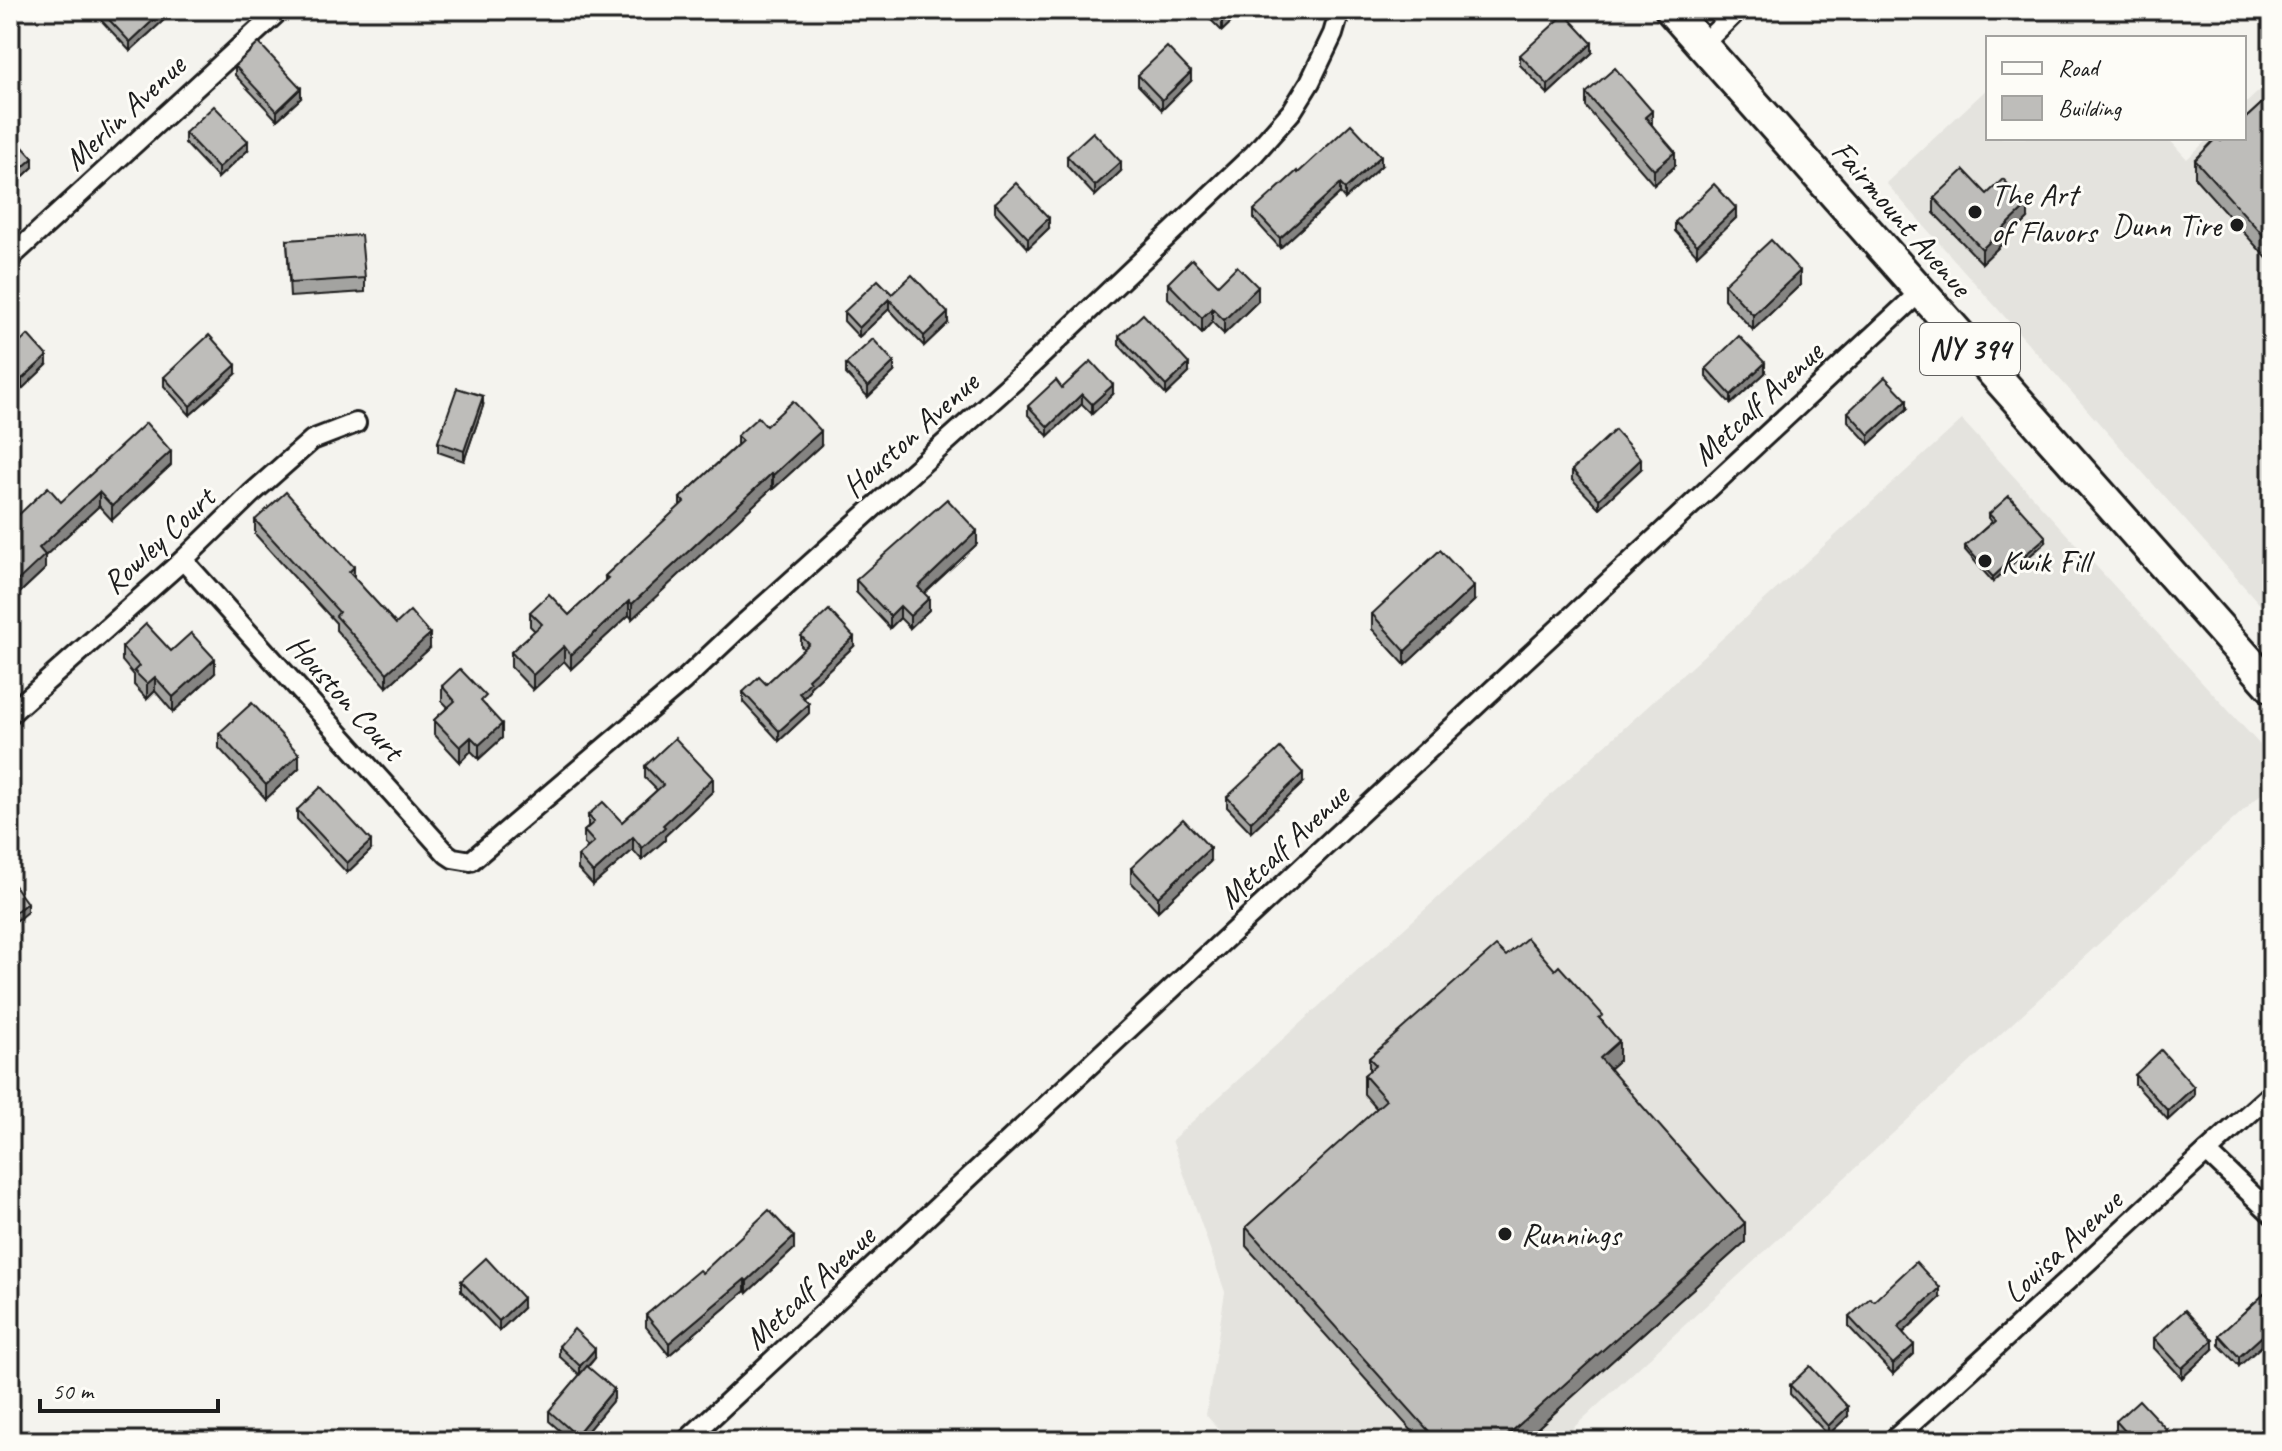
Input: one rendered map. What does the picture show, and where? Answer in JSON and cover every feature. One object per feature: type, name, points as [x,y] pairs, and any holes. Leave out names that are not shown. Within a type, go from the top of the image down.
[{"type":"main road","name":"Fairmount Avenue","points":[[1671,10],[2272,687]]},
{"type":"street","name":"Merlin Avenue","points":[[10,258],[280,10]]},
{"type":"street","name":"Houston Avenue","points":[[471,861],[683,681],[1024,372],[1254,154],[1292,111],[1310,82],[1333,34],[1340,10]]},
{"type":"street","points":[[1702,45],[1738,10]]},
{"type":"street","name":"Metcalf Avenue","points":[[686,1441],[1920,292]]},
{"type":"street","name":"Rowley Court","points":[[10,714],[312,440],[356,423]]},
{"type":"street","name":"Houston Court","points":[[183,560],[447,854],[471,861]]},
{"type":"street","name":"Louisa Avenue","points":[[1892,1441],[2272,1093]]},
{"type":"street","points":[[2207,1152],[2272,1214]]},
{"type":"shaded area","points":[[2272,79],[2272,618],[1886,183],[1986,90],[1986,140],[2170,140],[2187,159],[2207,140],[2246,140],[2246,103]]},
{"type":"shaded area","points":[[1962,420],[2272,758],[2272,784],[1559,1441],[1229,1441],[1206,1415],[1225,1292],[1172,1140]]},
{"type":"building","points":[[100,10],[164,10],[130,42]]},
{"type":"building","points":[[1210,10],[1234,10],[1222,21]]},
{"type":"building","points":[[1565,14],[1592,43],[1548,85],[1520,55]]},
{"type":"building","points":[[259,43],[301,88],[277,111],[235,66]]},
{"type":"building","points":[[1167,47],[1191,72],[1162,100],[1138,75]]},
{"type":"building","points":[[1615,68],[1652,111],[1645,117],[1675,152],[1654,170],[1586,93]]},
{"type":"building","points":[[2272,94],[2272,245],[2195,160],[2214,140],[2246,140],[2246,118]]},
{"type":"building","points":[[214,106],[248,141],[218,168],[185,133]]},
{"type":"building","points":[[1351,124],[1381,156],[1345,189],[1340,184],[1280,238],[1254,210]]},
{"type":"building","points":[[1093,132],[1121,162],[1095,186],[1067,156]]},
{"type":"building","points":[[10,133],[33,158],[13,176],[10,174]]},
{"type":"building","points":[[1964,170],[1987,194],[2003,179],[2028,205],[1982,249],[1934,198]]},
{"type":"building","points":[[1016,183],[1049,218],[1028,238],[995,203]]},
{"type":"building","points":[[1714,184],[1736,208],[1697,245],[1675,222]]},
{"type":"building","points":[[361,235],[365,278],[290,283],[287,240]]},
{"type":"building","points":[[1771,240],[1800,271],[1753,315],[1724,284]]},
{"type":"building","points":[[1192,259],[1218,285],[1237,266],[1258,287],[1224,320],[1212,308],[1202,318],[1168,283]]},
{"type":"building","points":[[912,275],[948,313],[924,336],[889,299],[859,328],[844,312],[878,280],[892,294]]},
{"type":"building","points":[[1143,314],[1189,364],[1166,386],[1119,336]]},
{"type":"building","points":[[28,335],[47,356],[22,379],[10,366],[10,352]]},
{"type":"building","points":[[209,335],[236,365],[190,406],[164,377]]},
{"type":"building","points":[[1739,336],[1765,363],[1731,395],[1706,368]]},
{"type":"building","points":[[873,339],[894,362],[868,387],[846,364]]},
{"type":"building","points":[[1091,361],[1113,385],[1092,404],[1082,394],[1048,427],[1028,406],[1056,380],[1062,388]]},
{"type":"building","points":[[1885,377],[1907,400],[1869,435],[1848,412]]},
{"type":"building","points":[[457,388],[483,396],[464,451],[438,442]]},
{"type":"building","points":[[793,401],[821,431],[632,604],[629,601],[571,655],[564,646],[533,675],[511,652],[542,624],[530,612],[549,594],[569,615],[608,578],[605,576],[684,502],[680,498],[742,441],[737,436],[758,417],[766,426]]},
{"type":"building","points":[[146,423],[171,451],[112,506],[99,492],[39,548],[45,555],[10,588],[10,523],[48,487],[61,502]]},
{"type":"building","points":[[1615,430],[1641,459],[1599,499],[1572,470]]},
{"type":"building","points":[[286,492],[354,567],[349,572],[396,624],[410,611],[430,634],[387,673],[336,616],[339,612],[255,520]]},
{"type":"building","points":[[2009,496],[2046,537],[2026,554],[2022,550],[1993,577],[1965,546],[1995,520],[1989,514]]},
{"type":"building","points":[[947,499],[977,531],[918,587],[929,598],[910,616],[900,606],[890,616],[856,580]]},
{"type":"building","points":[[1440,550],[1474,586],[1405,651],[1372,614]]},
{"type":"building","points":[[829,610],[854,637],[808,679],[810,682],[799,693],[809,704],[779,731],[743,692],[759,677],[766,684],[809,644],[801,636]]},
{"type":"building","points":[[146,624],[171,651],[191,633],[215,659],[173,697],[155,677],[147,684],[134,671],[139,666],[122,647]]},
{"type":"building","points":[[460,669],[486,696],[481,701],[502,724],[479,745],[471,737],[460,747],[434,720],[455,701],[442,686]]},
{"type":"building","points":[[252,703],[299,754],[266,785],[219,733]]},
{"type":"building","points":[[675,738],[713,778],[642,848],[633,837],[593,873],[578,856],[594,842],[584,831],[594,822],[588,815],[603,802],[622,822],[663,785],[645,766]]},
{"type":"building","points":[[1280,748],[1303,773],[1251,822],[1227,797]]},
{"type":"building","points":[[321,787],[371,841],[347,863],[297,810]]},
{"type":"building","points":[[1183,819],[1210,848],[1158,897],[1131,868]]},
{"type":"building","points":[[13,884],[27,903],[10,916],[10,886]]},
{"type":"building","points":[[1527,938],[1555,970],[1559,966],[1603,1015],[1599,1018],[1619,1041],[1600,1058],[1745,1223],[1501,1441],[1434,1441],[1436,1439],[1246,1227],[1386,1100],[1364,1075],[1376,1065],[1369,1058],[1496,946],[1506,956]]},
{"type":"building","points":[[2161,1050],[2194,1087],[2168,1111],[2135,1075]]},
{"type":"building","points":[[769,1210],[794,1237],[747,1281],[745,1279],[669,1343],[646,1315],[699,1270],[702,1273]]},
{"type":"building","points":[[486,1258],[523,1298],[499,1321],[461,1281]]},
{"type":"building","points":[[1916,1262],[1940,1288],[1898,1327],[1914,1345],[1893,1364],[1849,1317],[1870,1298],[1874,1301]]},
{"type":"building","points":[[2272,1287],[2272,1327],[2239,1357],[2219,1335]]},
{"type":"building","points":[[2185,1310],[2213,1340],[2182,1368],[2154,1338]]},
{"type":"building","points":[[574,1329],[595,1349],[580,1366],[559,1346]]},
{"type":"building","points":[[587,1366],[614,1389],[576,1435],[549,1411]]},
{"type":"building","points":[[1810,1366],[1848,1407],[1828,1426],[1790,1385]]},
{"type":"building","points":[[2139,1400],[2167,1430],[2156,1441],[2134,1441],[2116,1421]]},
{"type":"building","points":[[523,1434],[528,1441],[514,1441]]},
{"type":"place","name":"The Art of Flavors","points":[[1975,212]]},
{"type":"place","name":"Dunn Tire","points":[[2237,225]]},
{"type":"place","name":"Kwik Fill","points":[[1985,561]]},
{"type":"place","name":"Runnings","points":[[1505,1234]]}]
